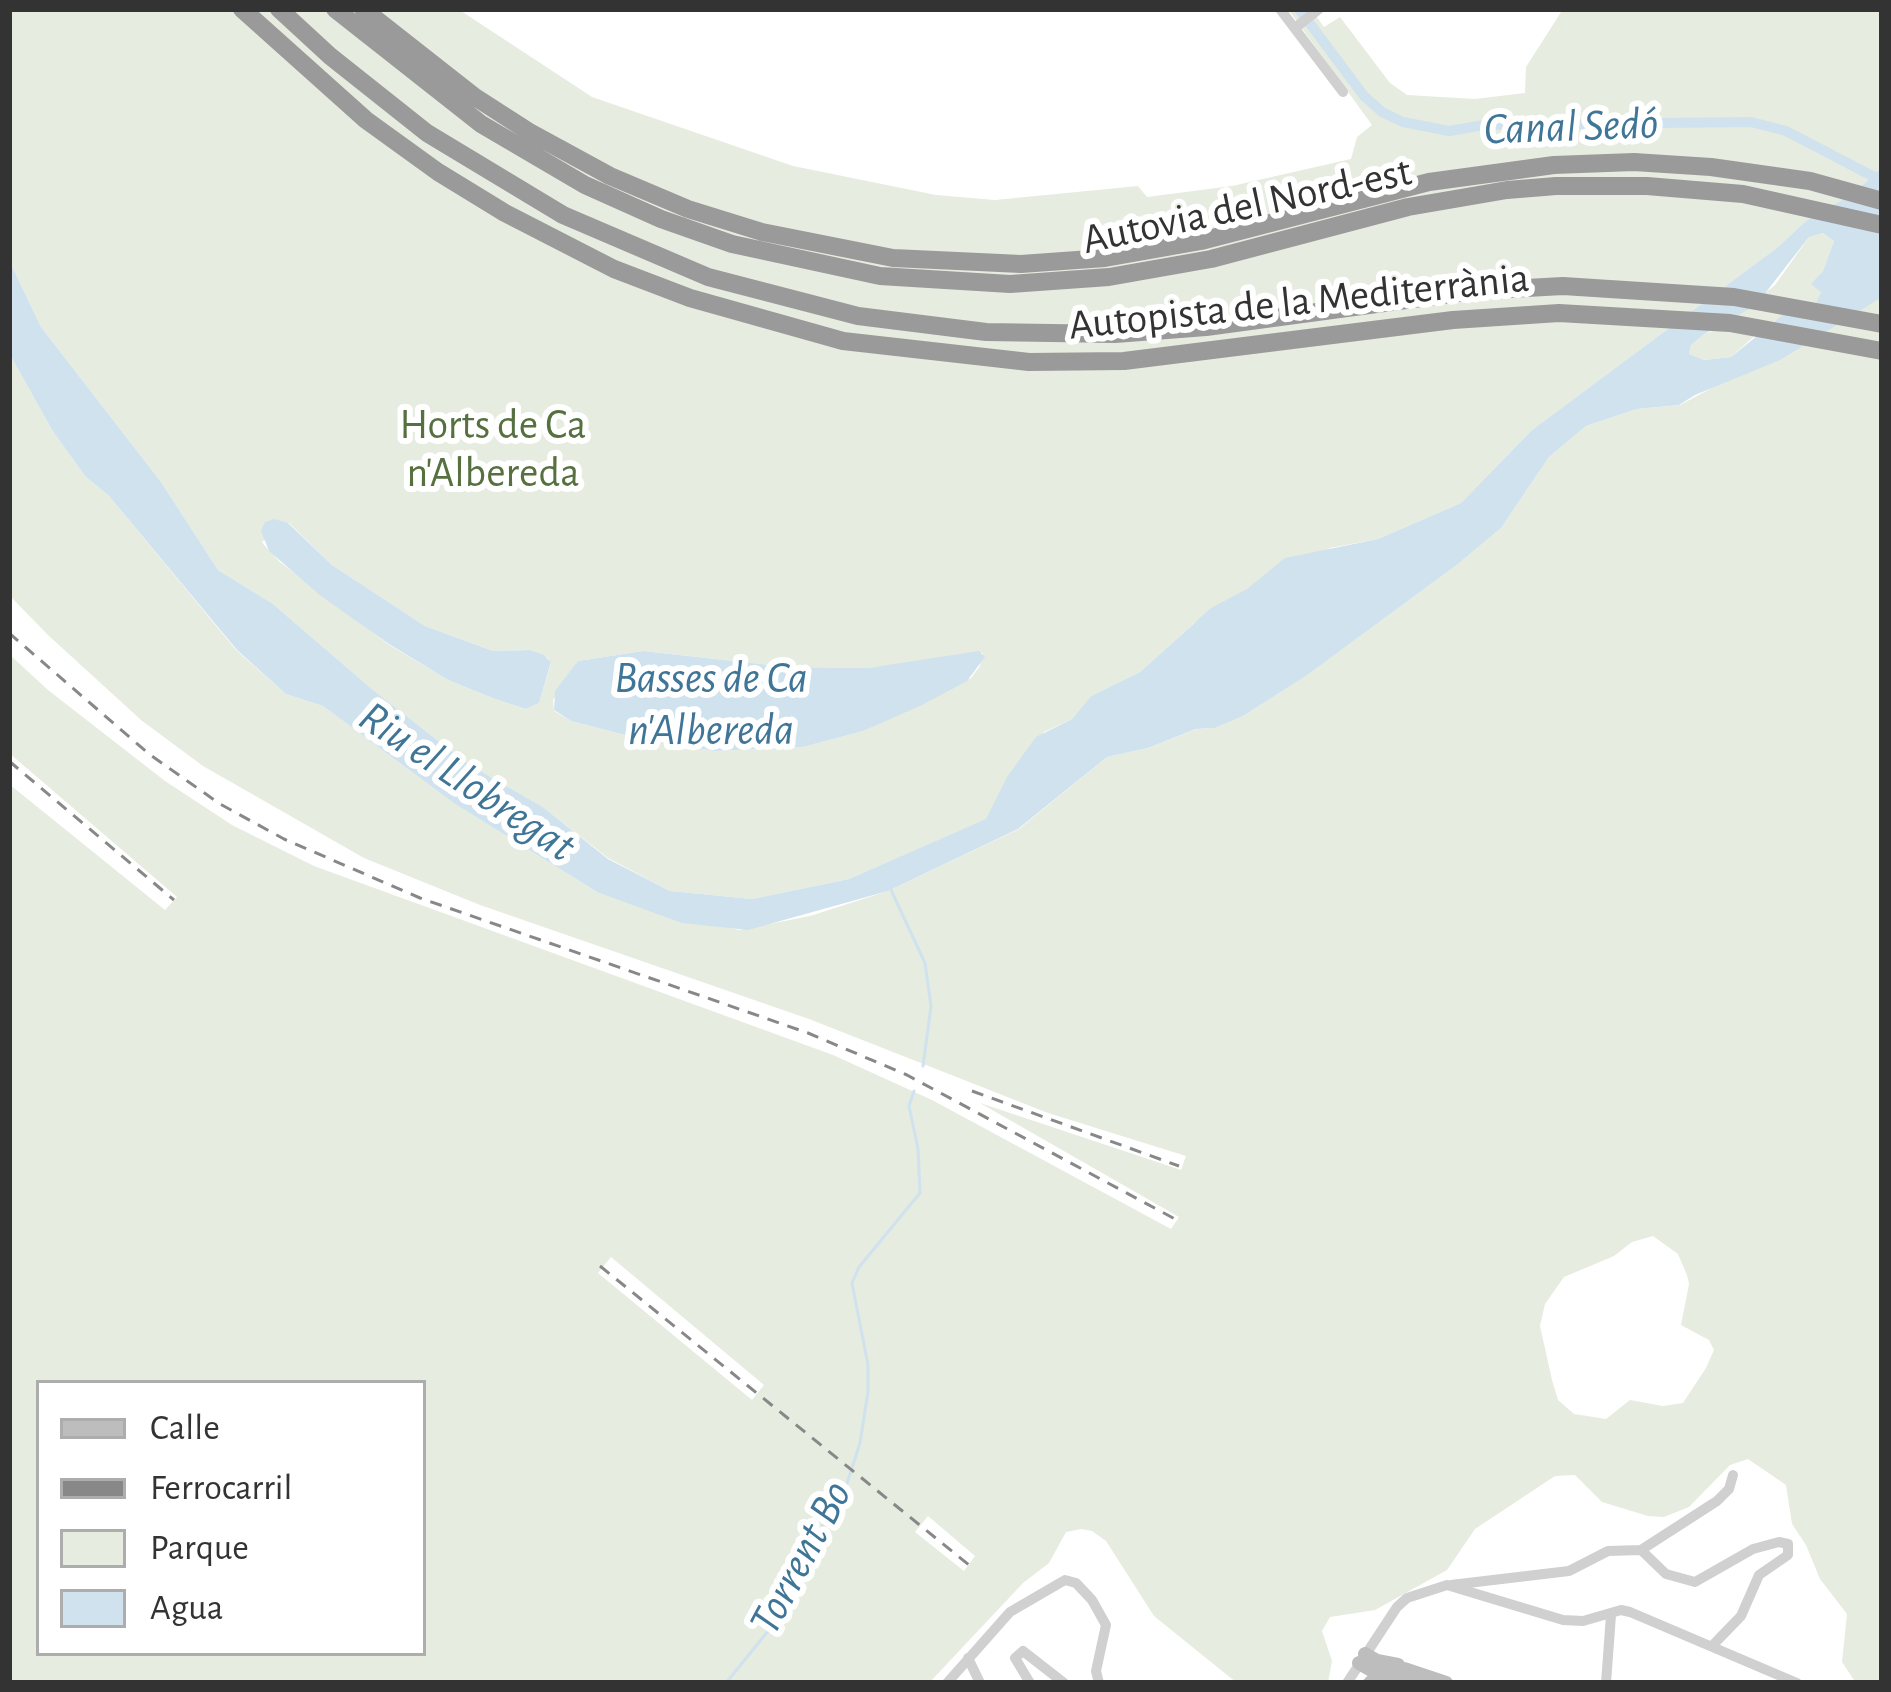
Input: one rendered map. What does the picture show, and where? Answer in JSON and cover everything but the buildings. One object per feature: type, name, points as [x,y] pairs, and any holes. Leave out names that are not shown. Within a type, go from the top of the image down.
[{"type":"highway","name":"Autopista de la Mediterrània","points":[[242,9],[366,120],[505,213],[614,269],[690,298],[843,341],[1029,362],[1124,362],[1453,320],[1559,313],[1730,323],[1882,351]]},
{"type":"highway","name":"Autopista de la Mediterrània","points":[[279,9],[427,133],[562,215],[708,277],[858,316],[986,332],[1115,334],[1206,327],[1452,293],[1563,286],[1734,297],[1882,324]]},
{"type":"highway","name":"Autovia del Nord-est","points":[[335,9],[467,114],[585,185],[732,244],[880,276],[1010,284],[1109,277],[1211,259],[1408,207],[1507,190],[1600,184],[1743,194],[1882,224]]},
{"type":"highway","name":"Autovia del Nord-est","points":[[363,9],[507,118],[610,176],[688,209],[762,232],[892,258],[1021,264],[1105,258],[1201,241],[1429,182],[1510,169],[1634,162],[1762,173],[1882,201]]},
{"type":"main road","points":[[1373,1672],[1396,1670],[1426,1683]]},
{"type":"main road","points":[[1409,1675],[1445,1683]]},
{"type":"street","points":[[1280,9],[1298,26],[1343,92]]},
{"type":"street","points":[[1298,26],[1317,10]]},
{"type":"street","points":[[1346,1683],[1373,1672],[1397,1606],[1407,1598],[1447,1586],[1569,1571],[1608,1551],[1641,1550],[1717,1501],[1729,1489],[1733,1474]]},
{"type":"street","points":[[1641,1550],[1666,1574],[1695,1582],[1754,1549],[1788,1544],[1788,1556],[1759,1575],[1741,1616],[1712,1646]]},
{"type":"street","points":[[947,1683],[1022,1602],[1058,1582],[1072,1581],[1092,1600],[1106,1624],[1096,1671],[1099,1683]]},
{"type":"street","points":[[1447,1586],[1563,1620],[1630,1612],[1797,1683]]},
{"type":"street","points":[[1606,1683],[1611,1615]]},
{"type":"street","points":[[1030,1683],[1015,1658],[1022,1651],[1064,1683]]},
{"type":"street","points":[[968,1658],[980,1683]]},
{"type":"green space","name":"Horts de Ca n'Albereda","points":[[9,9],[458,9],[592,97],[793,166],[936,195],[995,200],[1138,186],[1147,197],[1232,186],[1351,159],[1357,137],[1372,125],[1288,9],[1311,9],[1324,27],[1340,17],[1390,83],[1407,95],[1475,99],[1525,93],[1526,67],[1563,9],[1882,9],[1882,167],[1854,193],[1806,221],[1778,247],[1532,430],[1461,503],[1378,539],[1330,548],[1247,589],[1194,623],[1140,672],[1091,696],[1072,719],[1044,732],[987,819],[849,879],[752,899],[670,891],[608,858],[543,807],[468,764],[273,604],[218,570],[161,482],[41,327],[9,260]],"holes":[[[289,523],[332,565],[425,626],[493,651],[530,650],[548,658],[551,663],[539,703],[526,709],[495,699],[448,680],[388,644],[265,546],[262,542]],[[643,651],[788,667],[868,668],[983,653],[971,678],[863,731],[803,747],[714,751],[629,736],[571,721],[554,711],[553,700],[578,661]]]},
{"type":"green space","points":[[1823,233],[1834,241],[1823,271],[1812,284],[1822,292],[1816,303],[1768,324],[1731,357],[1704,360],[1689,354],[1691,345],[1703,335],[1724,326],[1775,285],[1809,237]]},
{"type":"green space","points":[[1882,297],[1882,1683],[1856,1683],[1842,1662],[1847,1614],[1820,1579],[1792,1524],[1786,1485],[1748,1459],[1730,1465],[1689,1507],[1664,1517],[1602,1502],[1575,1475],[1555,1476],[1475,1529],[1447,1570],[1375,1610],[1330,1617],[1322,1631],[1332,1661],[1328,1683],[1237,1683],[1154,1616],[1106,1541],[1081,1529],[1066,1532],[1049,1563],[1023,1583],[929,1683],[9,1683],[9,784],[165,910],[177,897],[9,753],[9,654],[165,781],[232,825],[314,866],[833,1055],[932,1100],[1171,1229],[1179,1217],[980,1103],[1181,1170],[1186,1156],[1048,1113],[809,1019],[480,905],[364,858],[203,766],[141,720],[9,595],[9,353],[52,430],[85,476],[109,496],[236,650],[286,694],[323,706],[455,804],[597,892],[739,930],[810,916],[888,891],[1019,829],[1107,757],[1243,716],[1306,676],[1501,528],[1549,457],[1586,426],[1637,409],[1680,405]],"holes":[[[1653,1236],[1678,1254],[1687,1275],[1681,1325],[1709,1340],[1714,1350],[1683,1403],[1663,1406],[1630,1400],[1606,1419],[1574,1414],[1558,1400],[1552,1380],[1540,1326],[1545,1304],[1564,1277]],[[611,1257],[764,1385],[752,1400],[598,1273]],[[928,1516],[975,1556],[964,1571],[915,1532]]]},
{"type":"water","name":"Riu el Llobregat","points":[[1882,167],[1882,297],[1780,360],[1679,405],[1637,409],[1586,426],[1549,457],[1501,528],[1306,676],[1243,716],[1107,757],[1018,829],[888,891],[748,930],[682,923],[597,892],[455,804],[323,706],[286,694],[237,650],[109,496],[85,476],[52,430],[9,353],[9,260],[41,327],[161,482],[218,570],[273,604],[468,764],[543,807],[608,859],[670,891],[752,899],[849,879],[986,819],[1007,777],[1036,737],[1072,719],[1091,696],[1140,672],[1211,608],[1247,589],[1285,558],[1378,539],[1461,503],[1532,430],[1778,247],[1806,221],[1854,193]],"holes":[[[1823,233],[1834,241],[1823,271],[1811,284],[1821,292],[1816,303],[1784,314],[1731,357],[1704,360],[1689,354],[1691,345],[1703,335],[1756,305],[1809,237]]]},
{"type":"water","name":"Basses de Ca n'Albereda","points":[[265,522],[288,523],[332,565],[425,626],[493,651],[530,650],[544,655],[551,662],[539,703],[526,709],[495,699],[448,680],[389,644],[321,596],[269,551],[261,531]]},
{"type":"water","name":"Basses de Ca n'Albereda","points":[[643,651],[788,667],[868,668],[979,651],[985,657],[967,681],[922,705],[863,731],[803,747],[714,751],[629,736],[571,721],[554,710],[555,691],[578,661]]},
{"type":"waterway","name":"Canal Sedó","points":[[1299,9],[1364,96],[1403,122],[1449,131],[1484,125],[1751,122],[1786,131],[1882,181]]},
{"type":"waterway","name":"Torrent Bo","points":[[891,890],[925,963],[931,1006],[923,1066]]},
{"type":"waterway","name":"Torrent Bo","points":[[726,1683],[781,1615],[806,1570],[823,1525],[843,1496],[860,1443],[868,1365],[852,1283],[859,1267],[920,1193],[909,1106],[914,1091]]},
{"type":"railway","points":[[9,633],[149,754],[220,804],[284,839],[420,898],[808,1033],[907,1075],[1175,1219]]},
{"type":"railway","points":[[9,761],[174,900]]},
{"type":"railway","points":[[972,1091],[1179,1166]]},
{"type":"railway","points":[[600,1266],[969,1565]]}]
